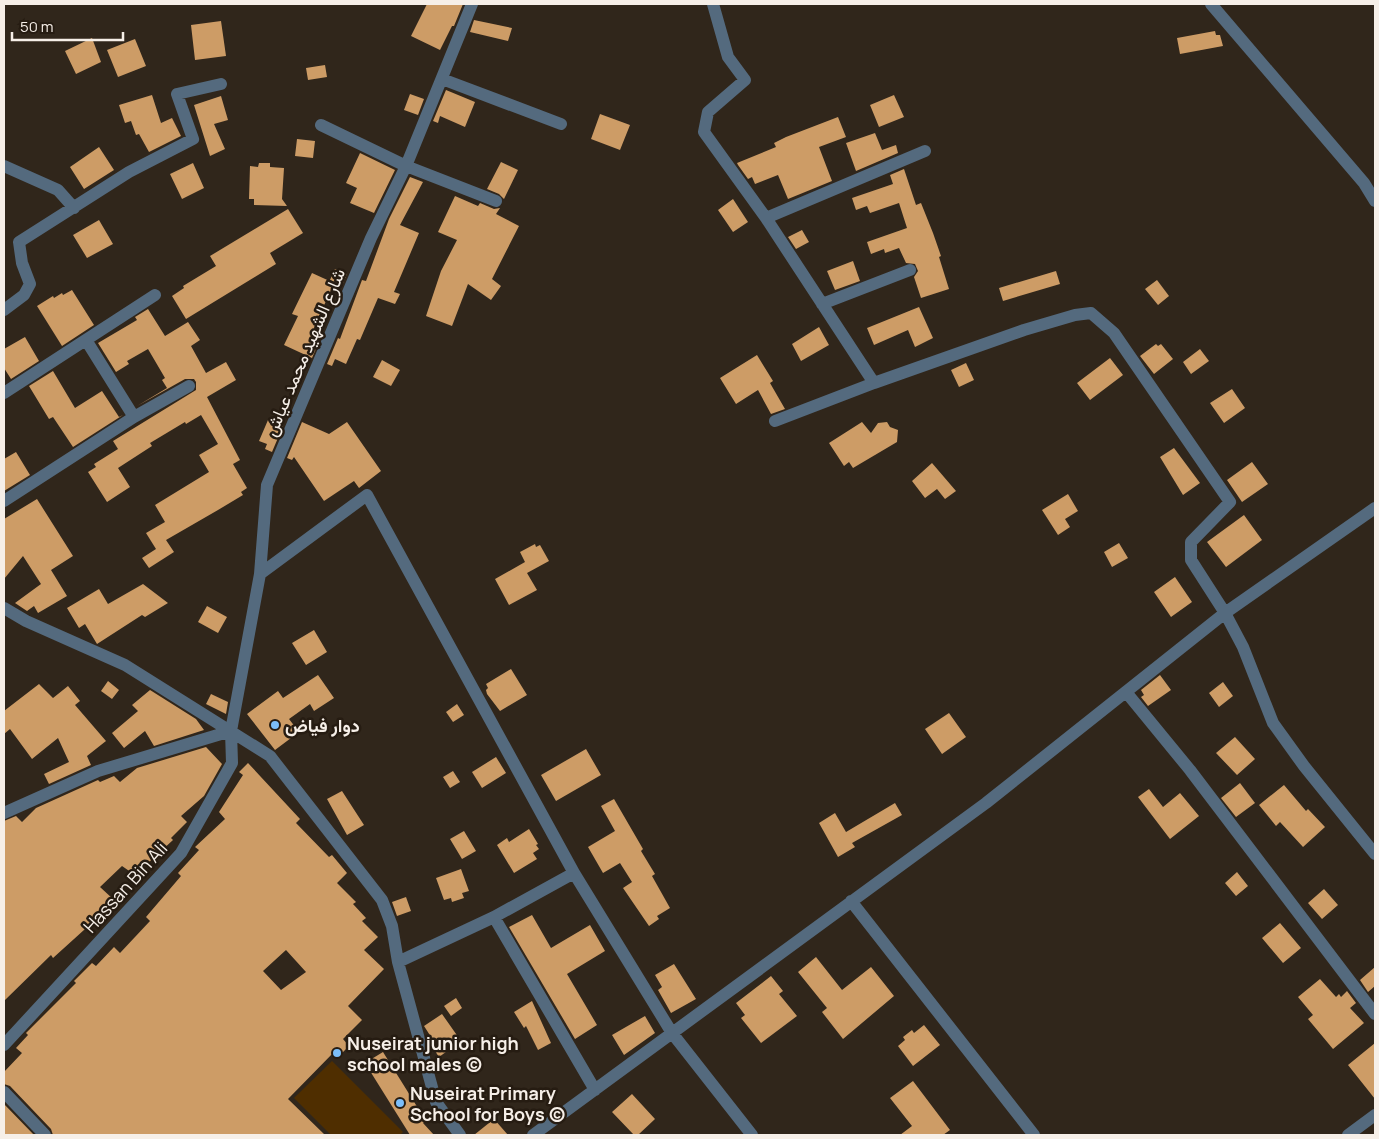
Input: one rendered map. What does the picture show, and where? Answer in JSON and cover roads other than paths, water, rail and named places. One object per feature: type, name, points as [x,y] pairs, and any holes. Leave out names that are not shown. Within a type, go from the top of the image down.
[{"type":"street","name":"شارع الشهيد محمد عياش","points":[[231,731],[260,574],[267,485],[372,238],[406,166],[472,4]]},
{"type":"street","points":[[713,4],[728,57],[745,80],[708,112],[704,132],[766,218],[874,383]]},
{"type":"street","points":[[1211,4],[1364,183],[1375,201]]},
{"type":"street","points":[[442,79],[561,124]]},
{"type":"street","points":[[4,310],[24,295],[30,284],[22,263],[19,242],[130,172],[193,139],[177,94],[221,84]]},
{"type":"street","points":[[321,125],[406,166],[496,201]]},
{"type":"street","points":[[766,218],[925,151]]},
{"type":"street","points":[[4,166],[58,190],[74,208]]},
{"type":"street","points":[[822,304],[910,270]]},
{"type":"street","points":[[4,393],[155,295]]},
{"type":"street","points":[[775,421],[874,383],[1024,330],[1075,315],[1091,313],[1114,333],[1230,502],[1190,542],[1191,560],[1225,613],[1243,647],[1273,724],[1304,766],[1375,854]]},
{"type":"street","points":[[86,340],[134,417]]},
{"type":"street","points":[[4,501],[134,417],[189,386]]},
{"type":"street","points":[[260,574],[367,495],[574,873],[672,1033],[746,1133]]},
{"type":"street","points":[[533,1135],[986,803],[1225,613],[1375,508]]},
{"type":"street","points":[[4,608],[26,621],[125,665],[270,756],[382,900],[392,926],[398,962],[436,1102],[460,1135]]},
{"type":"street","points":[[1126,692],[1190,770],[1375,1014]]},
{"type":"street","points":[[4,813],[98,771],[231,731]]},
{"type":"street","name":"Hassan Bin Ali","points":[[4,1045],[181,853],[232,764],[231,731]]},
{"type":"street","points":[[398,962],[494,916],[574,873]]},
{"type":"street","points":[[851,901],[1034,1135]]},
{"type":"street","points":[[494,916],[594,1090]]},
{"type":"street","points":[[4,1092],[45,1135]]},
{"type":"street","points":[[1348,1135],[1375,1115]]},
{"type":"place","name":"دوار فياض","points":[[275,725]]},
{"type":"place","name":"Nuseirat junior high school males (c)","points":[[337,1053]]},
{"type":"place","name":"Nuseirat Primary School for Boys (c)","points":[[400,1103]]}]
